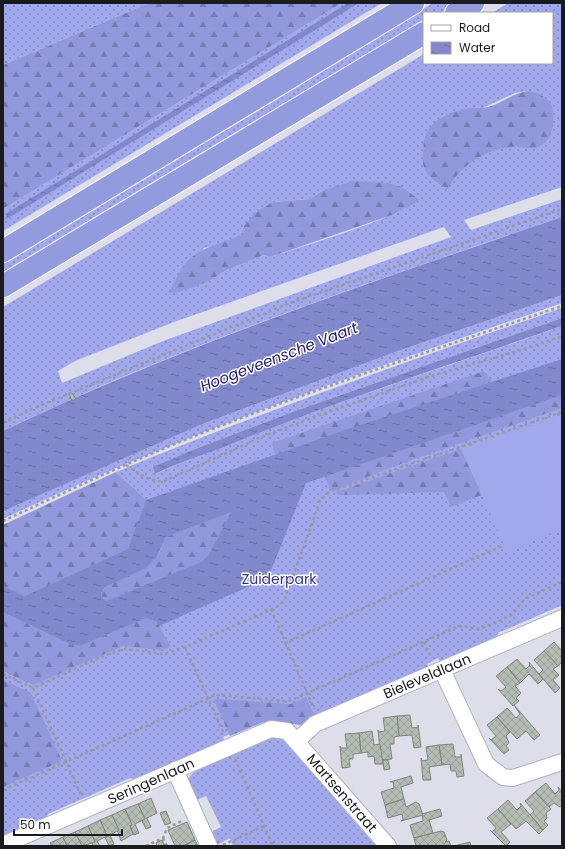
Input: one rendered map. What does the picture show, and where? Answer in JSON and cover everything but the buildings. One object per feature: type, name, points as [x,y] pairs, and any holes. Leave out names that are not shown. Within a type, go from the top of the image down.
[{"type":"highway","points":[[3,251],[413,3]]},
{"type":"highway","points":[[458,12],[473,3]]},
{"type":"highway","points":[[3,286],[423,33]]},
{"type":"street","name":"Bieleveldlaan","points":[[297,741],[315,724],[562,618]]},
{"type":"street","points":[[442,670],[486,764],[503,777],[513,778],[562,762]]},
{"type":"street","name":"Seringenlaan","points":[[3,846],[19,842],[87,809],[271,729],[287,731],[297,741]]},
{"type":"street","name":"Martsenstraat","points":[[297,741],[388,846]]},
{"type":"street","points":[[175,770],[209,846]]},
{"type":"path","points":[[3,423],[34,408],[290,303],[562,209]]},
{"type":"path","points":[[3,521],[91,480],[196,436],[355,377],[562,306]]},
{"type":"path","points":[[126,465],[142,476],[159,482],[252,441],[314,417],[431,376],[528,348],[562,336]]},
{"type":"path","points":[[34,688],[105,655],[126,649],[164,654],[185,647],[272,609],[284,601],[320,501],[329,492],[562,412]]},
{"type":"path","points":[[558,413],[559,418]]},
{"type":"path","points":[[470,443],[472,448]]},
{"type":"path","points":[[285,643],[504,545]]},
{"type":"path","points":[[3,790],[216,695],[284,701],[308,693],[459,626],[480,629],[511,615],[525,599],[562,582]]},
{"type":"path","points":[[272,609],[285,643],[320,723]]},
{"type":"path","points":[[185,647],[209,698],[273,846]]},
{"type":"path","points":[[3,674],[34,688],[87,809]]},
{"type":"path","points":[[146,846],[163,838],[167,828],[195,816]]},
{"type":"path","points":[[222,846],[264,826]]},
{"type":"path","points":[[163,838],[167,846]]},
{"type":"green space","points":[[3,3],[149,3],[3,65]]},
{"type":"green space","points":[[149,3],[342,3],[3,209],[3,65]]},
{"type":"green space","points":[[342,3],[382,3],[3,231],[3,209]]},
{"type":"green space","points":[[433,3],[456,3],[442,12],[423,12],[423,23],[3,277],[3,262]]},
{"type":"green space","points":[[508,3],[562,3],[562,187],[464,220],[471,230],[562,199],[562,217],[279,315],[71,399],[3,431],[3,307],[423,55],[423,64],[553,64],[553,12],[494,12]],"holes":[[[528,91],[531,148],[507,147],[483,155],[469,163],[452,180],[424,146],[425,135],[515,93]],[[402,187],[419,199],[410,206],[394,214],[270,257],[264,255],[225,271],[211,280],[169,292],[204,248],[218,245],[243,235],[273,202],[310,199],[322,191]],[[444,227],[451,237],[163,341],[62,383],[58,371],[75,361],[174,322]]]},
{"type":"green space","points":[[528,91],[540,94],[551,103],[553,122],[551,134],[544,144],[535,148],[503,148],[484,155],[467,166],[453,180],[448,189],[428,175],[423,165],[424,141],[426,134],[434,123],[446,115],[466,109],[488,107],[516,94]]},
{"type":"green space","points":[[353,181],[389,183],[402,187],[419,199],[416,203],[392,215],[270,257],[264,255],[225,271],[211,280],[199,285],[176,293],[168,292],[180,271],[192,257],[208,248],[242,235],[244,226],[255,213],[273,202],[310,199],[322,191]]},
{"type":"green space","points":[[562,295],[562,303],[350,377],[210,430],[71,487],[3,519],[4,510],[205,423],[398,351]]},
{"type":"green space","name":"Zuiderpark","points":[[562,308],[562,318],[295,411],[190,451],[154,467],[156,474],[185,461],[315,412],[562,326],[562,606],[498,633],[497,638],[441,663],[438,658],[427,664],[429,668],[302,722],[266,719],[223,737],[224,740],[136,780],[130,778],[48,814],[47,817],[3,837],[3,545],[131,486],[116,472],[282,407]]},
{"type":"green space","points":[[484,371],[492,382],[275,455],[272,443]]},
{"type":"green space","points":[[562,395],[562,408],[392,467],[333,491],[329,488],[325,476]]},
{"type":"green space","points":[[561,415],[562,528],[508,553],[461,449]]},
{"type":"green space","points":[[461,449],[482,495],[451,507],[444,492],[338,495],[336,492]]},
{"type":"green space","points":[[116,472],[146,500],[128,549],[25,596],[3,586],[3,525]]},
{"type":"green space","points":[[231,512],[208,556],[201,562],[106,601],[103,599],[101,593],[106,588],[152,563],[161,550],[166,537]]},
{"type":"green space","points":[[3,612],[73,645],[82,645],[146,618],[157,622],[171,647],[162,650],[123,646],[33,685],[3,671]]},
{"type":"green space","points":[[3,680],[31,693],[62,761],[3,787]]},
{"type":"green space","points":[[306,697],[316,719],[300,725],[264,722],[230,736],[214,700],[219,699],[291,704]]},
{"type":"green space","points":[[271,736],[283,738],[376,846],[233,846],[230,838],[217,845],[212,835],[213,831],[221,827],[206,796],[196,800],[188,779],[199,765]]},
{"type":"water","points":[[348,3],[359,3],[5,220],[7,213]]},
{"type":"water","name":"Hoogeveensche Vaart","points":[[562,217],[562,295],[398,351],[205,423],[3,511],[3,431],[139,370],[209,342],[350,290]]},
{"type":"water","points":[[562,318],[562,326],[397,382],[274,427],[155,474],[153,467],[190,451],[295,411]]},
{"type":"water","points":[[562,359],[562,395],[306,483],[272,568],[268,576],[261,581],[159,626],[157,622],[146,618],[82,645],[72,645],[3,612],[3,586],[25,596],[128,549],[146,500],[342,431]],"holes":[[[231,512],[208,556],[201,562],[106,601],[103,599],[101,593],[105,587],[146,568],[156,558],[166,537]]]}]
